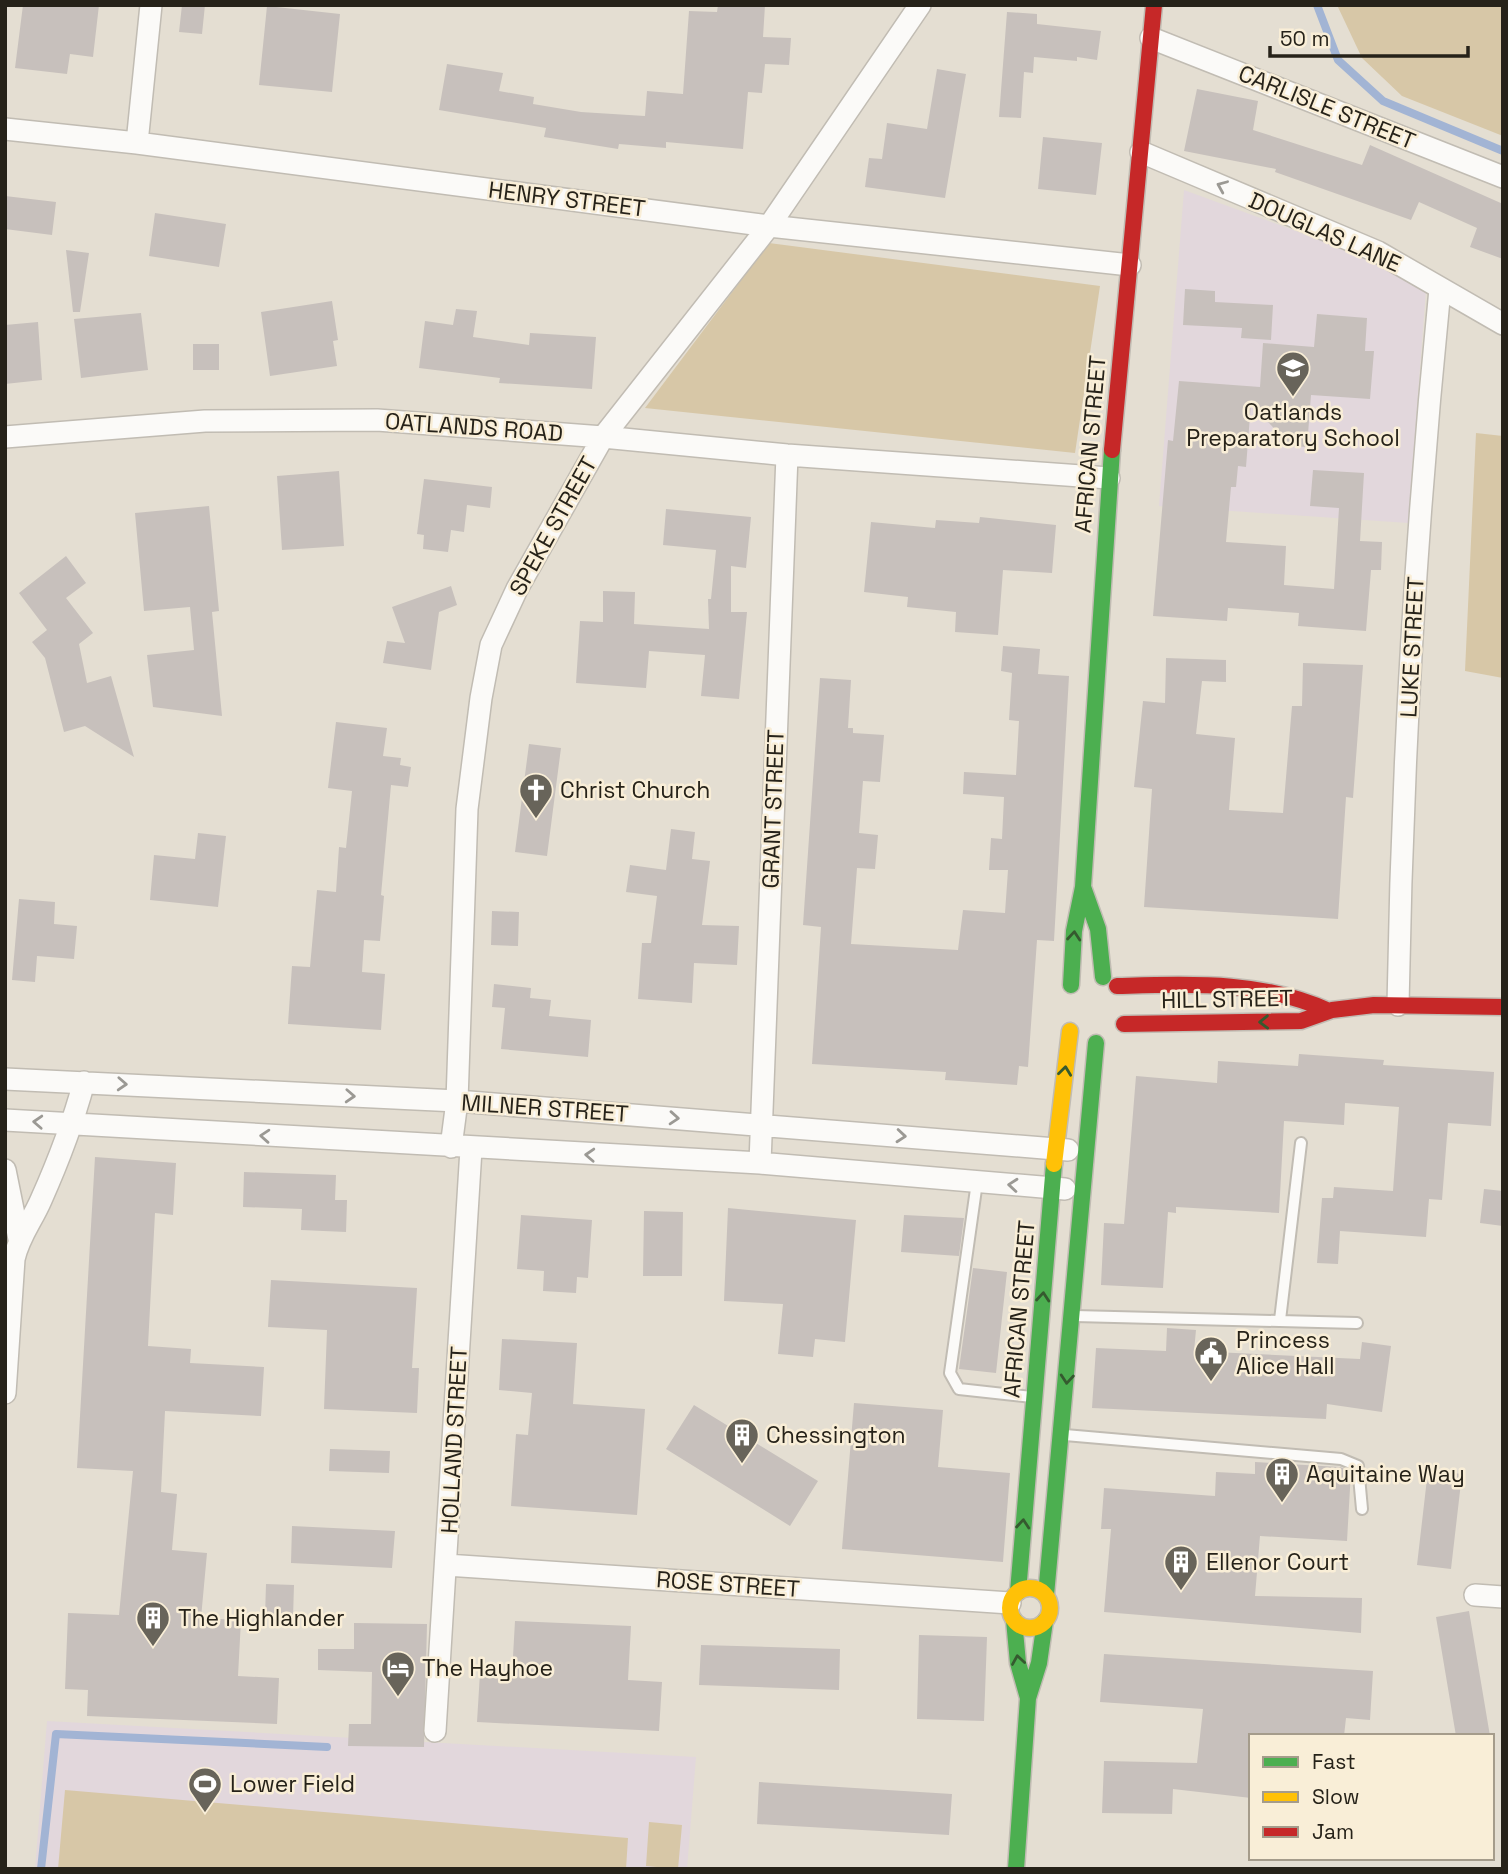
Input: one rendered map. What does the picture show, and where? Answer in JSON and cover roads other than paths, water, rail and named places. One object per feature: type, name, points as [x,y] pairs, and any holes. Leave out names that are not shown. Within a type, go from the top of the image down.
[{"type":"street","points":[[137,143],[151,5]]},
{"type":"street","name":"SPEKE STREET","points":[[461,1148],[457,1101],[467,809],[481,698],[491,645],[517,589],[603,437],[769,226],[920,5]]},
{"type":"street","name":"AFRICAN STREET","points":[[1068,990],[1074,931],[1083,887],[1109,478],[1154,5]]},
{"type":"street","name":"CARLISLE STREET","points":[[1151,38],[1503,177]]},
{"type":"street","name":"HENRY STREET","points":[[5,129],[137,143],[769,226],[1130,265]]},
{"type":"street","name":"DOUGLAS LANE","points":[[1141,152],[1378,252],[1503,324]]},
{"type":"street","name":"LUKE STREET","points":[[1398,1005],[1401,821],[1422,478],[1440,289]]},
{"type":"street","name":"OATLANDS ROAD","points":[[5,438],[205,421],[377,420],[603,437],[787,455],[1109,478]]},
{"type":"street","name":"GRANT STREET","points":[[760,1163],[787,455]]},
{"type":"street","name":"AFRICAN STREET","points":[[1083,887],[1098,929],[1110,981]]},
{"type":"street","name":"HILL STREET","points":[[1068,990],[1092,976],[1110,981],[1205,984],[1254,988],[1294,996],[1329,1011]]},
{"type":"street","points":[[1046,1595],[1030,1587],[1014,1605],[1029,1628],[1045,1621],[1049,1612],[1046,1595],[1062,1434],[1084,1150],[1116,1026],[1110,981]]},
{"type":"street","name":"HILL STREET","points":[[1116,1026],[1301,1021],[1316,1019],[1329,1011],[1398,1005],[1503,1007]]},
{"type":"street","name":"AFRICAN STREET","points":[[1028,1698],[1018,1663],[1014,1605],[1066,1024],[1085,1041],[1116,1026]]},
{"type":"street","name":"MILNER STREET","points":[[5,1079],[457,1101],[1084,1150]]},
{"type":"street","points":[[13,1255],[40,1203],[73,1124],[84,1082]]},
{"type":"street","name":"MILNER STREET","points":[[5,1120],[760,1163],[1081,1190]]},
{"type":"street","name":"HOLLAND STREET","points":[[435,1731],[446,1565],[461,1148]]},
{"type":"street","points":[[5,1170],[13,1255],[5,1393]]},
{"type":"street","name":"ROSE STREET","points":[[446,1565],[1014,1605]]},
{"type":"street","points":[[1475,1595],[1503,1597]]},
{"type":"street","name":"AFRICAN STREET","points":[[1016,1869],[1028,1698],[1039,1663],[1045,1621]]},
{"type":"lane","points":[[1280,1320],[1301,1143]]},
{"type":"lane","points":[[977,1182],[950,1373],[952,1382],[959,1389],[1034,1397]]},
{"type":"lane","points":[[1072,1316],[1357,1323]]},
{"type":"lane","points":[[1062,1434],[1341,1459],[1358,1465],[1362,1509]]},
{"type":"waterway","points":[[1317,5],[1338,60],[1383,101],[1503,151]]},
{"type":"waterway","points":[[41,1869],[56,1734],[327,1747]]},
{"type":"place","name":"Oatlands Preparatory School","points":[[1293,398]]},
{"type":"place","name":"Christ Church","points":[[536,820]]},
{"type":"place","name":"Princess Alice Hall","points":[[1211,1383]]},
{"type":"place","name":"Chessington","points":[[742,1465]]},
{"type":"place","name":"Aquitaine Way","points":[[1282,1504]]},
{"type":"place","name":"Ellenor Court","points":[[1181,1592]]},
{"type":"place","name":"The Highlander","points":[[153,1648]]},
{"type":"place","name":"The Hayhoe","points":[[398,1698]]},
{"type":"place","name":"Lower Field","points":[[205,1814]]}]
